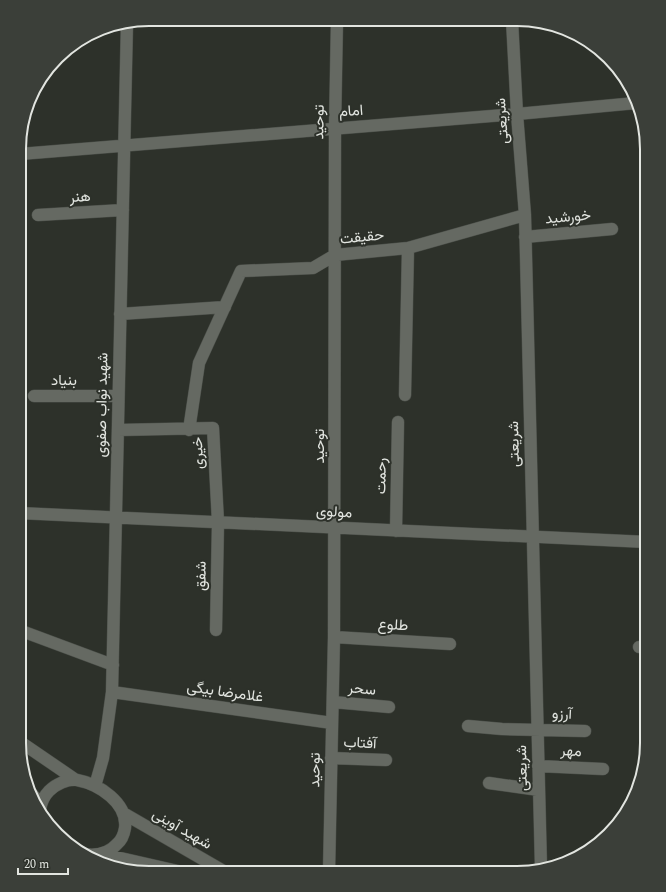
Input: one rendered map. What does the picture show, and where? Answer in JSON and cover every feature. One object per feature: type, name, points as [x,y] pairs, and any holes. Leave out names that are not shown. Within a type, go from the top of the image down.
[{"type":"street","name":"توحید","points":[[329,866],[334,637],[335,128],[337,26]]},
{"type":"street","name":"شریعتی","points":[[512,26],[526,237],[540,864]]},
{"type":"street","name":"شهید نواب صفوی","points":[[95,786],[103,758],[112,692],[127,28]]},
{"type":"street","name":"امام","points":[[26,153],[631,103]]},
{"type":"street","name":"هنر","points":[[38,215],[123,210]]},
{"type":"street","name":"حقیقت","points":[[188,430],[199,363],[241,271],[313,268],[335,255],[408,248],[525,215]]},
{"type":"street","name":"خورشید","points":[[526,237],[612,229]]},
{"type":"street","points":[[405,395],[408,248]]},
{"type":"street","points":[[120,314],[225,307]]},
{"type":"street","name":"بنیاد","points":[[34,396],[118,396]]},
{"type":"street","name":"رحمت","points":[[396,531],[398,422]]},
{"type":"street","name":"خیری","points":[[118,430],[188,430],[213,428],[218,522]]},
{"type":"street","name":"مولوی","points":[[26,513],[640,542]]},
{"type":"street","name":"شفق","points":[[216,630],[218,522]]},
{"type":"street","points":[[26,633],[113,665]]},
{"type":"street","name":"طلوع","points":[[334,637],[450,644]]},
{"type":"street","name":"غلامرضا بیگی","points":[[112,692],[332,723]]},
{"type":"street","name":"سحر","points":[[333,702],[389,707]]},
{"type":"street","name":"آرزو","points":[[468,726],[502,729],[537,729],[585,732]]},
{"type":"street","points":[[26,746],[76,780],[95,786]]},
{"type":"street","name":"آفتاب","points":[[331,758],[386,760]]},
{"type":"street","name":"مهر","points":[[538,766],[603,769]]},
{"type":"street","points":[[42,803],[46,794],[54,786],[65,781],[76,780]]},
{"type":"street","points":[[489,783],[539,790]]},
{"type":"street","name":"شهید آوینی","points":[[95,786],[118,804],[123,813],[215,866]]},
{"type":"street","points":[[98,855],[112,850],[122,838],[125,823],[123,813]]},
{"type":"street","points":[[103,854],[156,866]]}]
